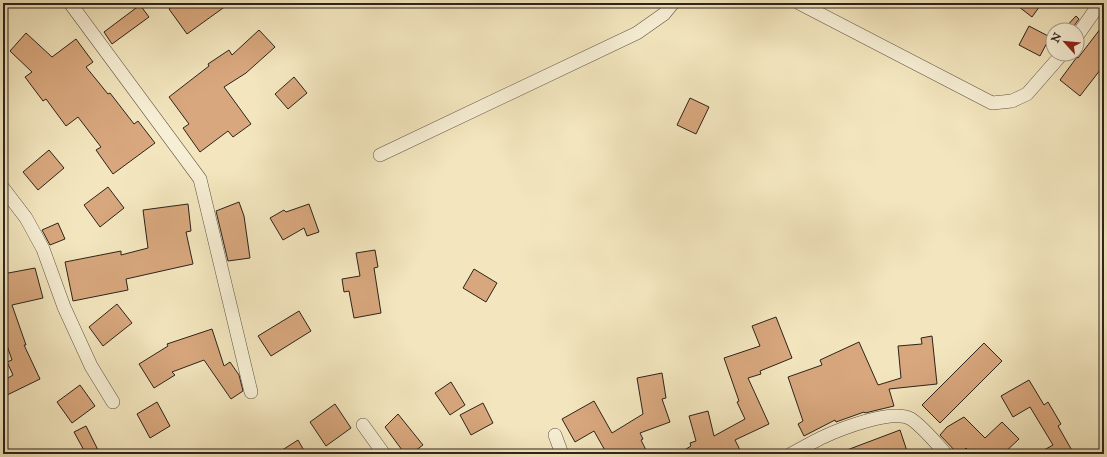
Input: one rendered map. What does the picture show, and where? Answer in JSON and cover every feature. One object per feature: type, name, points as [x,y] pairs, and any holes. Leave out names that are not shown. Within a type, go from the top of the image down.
[{"type":"street","points":[[70,3],[200,180],[252,392]]},
{"type":"street","points":[[380,154],[637,33],[664,14],[673,3]]},
{"type":"street","points":[[799,3],[992,103],[1012,101],[1027,94],[1055,62]]},
{"type":"street","points":[[1085,25],[1100,3]]},
{"type":"street","points":[[3,188],[26,218],[42,249],[64,307],[90,366],[113,402]]},
{"type":"street","points":[[791,454],[822,438],[865,421],[885,416],[899,415],[911,419],[946,454]]},
{"type":"street","points":[[363,425],[384,454]]},
{"type":"street","points":[[554,435],[562,454]]},
{"type":"building","points":[[177,3],[230,3],[187,34],[169,9]]},
{"type":"building","points":[[1014,3],[1042,3],[1032,17]]},
{"type":"building","points":[[140,5],[149,17],[112,44],[104,32]]},
{"type":"building","points":[[1076,16],[1079,19],[1077,22],[1070,22]]},
{"type":"building","points":[[1104,24],[1104,65],[1080,96],[1060,80],[1073,62],[1085,62],[1085,49]]},
{"type":"building","points":[[1029,26],[1045,34],[1045,46],[1040,56],[1019,45]]},
{"type":"building","points":[[259,30],[275,47],[246,73],[224,87],[251,124],[233,137],[228,131],[200,152],[183,128],[189,124],[169,97],[209,66],[208,64],[229,50],[232,55]]},
{"type":"building","points":[[26,33],[52,57],[76,39],[93,62],[86,67],[108,94],[110,93],[134,124],[138,121],[155,143],[113,174],[96,150],[101,147],[78,117],[66,126],[46,99],[43,101],[25,77],[32,72],[10,51]]},
{"type":"building","points":[[294,77],[307,93],[288,109],[275,94]]},
{"type":"building","points":[[690,98],[709,107],[696,134],[677,125]]},
{"type":"building","points":[[49,150],[64,168],[38,190],[23,172]]},
{"type":"building","points":[[108,187],[124,208],[100,227],[84,205]]},
{"type":"building","points":[[239,202],[244,216],[250,258],[228,261],[216,211]]},
{"type":"building","points":[[188,204],[191,231],[186,232],[193,264],[126,279],[128,290],[73,301],[65,262],[121,251],[121,255],[148,248],[143,210]]},
{"type":"building","points":[[309,204],[319,232],[307,236],[304,228],[283,240],[270,218],[284,210],[286,212]]},
{"type":"building","points":[[58,223],[65,239],[50,245],[42,230]]},
{"type":"building","points":[[375,250],[378,267],[374,268],[381,313],[354,318],[349,291],[344,292],[342,279],[360,276],[356,253]]},
{"type":"building","points":[[35,268],[43,298],[12,305],[26,345],[24,345],[40,379],[3,397],[3,381],[13,375],[7,362],[12,360],[3,334],[3,274]]},
{"type":"building","points":[[474,269],[497,283],[486,302],[463,288]]},
{"type":"building","points":[[117,304],[132,323],[103,346],[89,327]]},
{"type":"building","points":[[299,311],[311,331],[271,356],[258,336]]},
{"type":"building","points":[[776,317],[792,358],[760,371],[761,374],[748,378],[769,424],[735,440],[742,454],[678,454],[691,446],[690,443],[696,441],[689,416],[708,411],[714,436],[745,419],[737,402],[739,401],[724,358],[760,346],[752,326]]},
{"type":"building","points":[[212,329],[224,366],[230,362],[239,375],[243,391],[231,399],[204,360],[172,372],[175,375],[154,388],[139,364],[168,346],[167,344]]},
{"type":"building","points":[[932,336],[937,384],[889,389],[894,406],[864,412],[836,422],[835,420],[804,436],[798,424],[803,421],[788,377],[822,365],[820,360],[859,342],[878,385],[901,378],[898,346],[922,344],[921,338]]},
{"type":"building","points":[[984,343],[1002,361],[940,423],[922,405]]},
{"type":"building","points":[[662,373],[666,398],[662,399],[670,422],[640,433],[643,439],[641,440],[648,454],[607,454],[594,431],[575,442],[562,419],[594,401],[612,433],[643,414],[637,378]]},
{"type":"building","points":[[1029,380],[1044,405],[1048,402],[1061,424],[1058,426],[1074,454],[1037,454],[1053,445],[1030,407],[1013,417],[1001,396]]},
{"type":"building","points":[[451,382],[465,405],[450,415],[435,393]]},
{"type":"building","points":[[80,385],[95,406],[72,423],[57,402]]},
{"type":"building","points":[[157,402],[170,426],[150,438],[137,414]]},
{"type":"building","points":[[483,403],[493,423],[471,435],[460,415]]},
{"type":"building","points":[[335,404],[351,428],[326,446],[310,422]]},
{"type":"building","points":[[398,414],[423,445],[411,454],[405,454],[385,427]]},
{"type":"building","points":[[964,417],[985,438],[1002,422],[1019,439],[1003,454],[972,454],[966,448],[958,454],[940,435],[947,427]]},
{"type":"building","points":[[86,426],[100,454],[86,454],[74,432]]},
{"type":"building","points":[[900,430],[908,454],[839,454],[839,453]]},
{"type":"building","points":[[298,440],[306,454],[276,454]]}]
